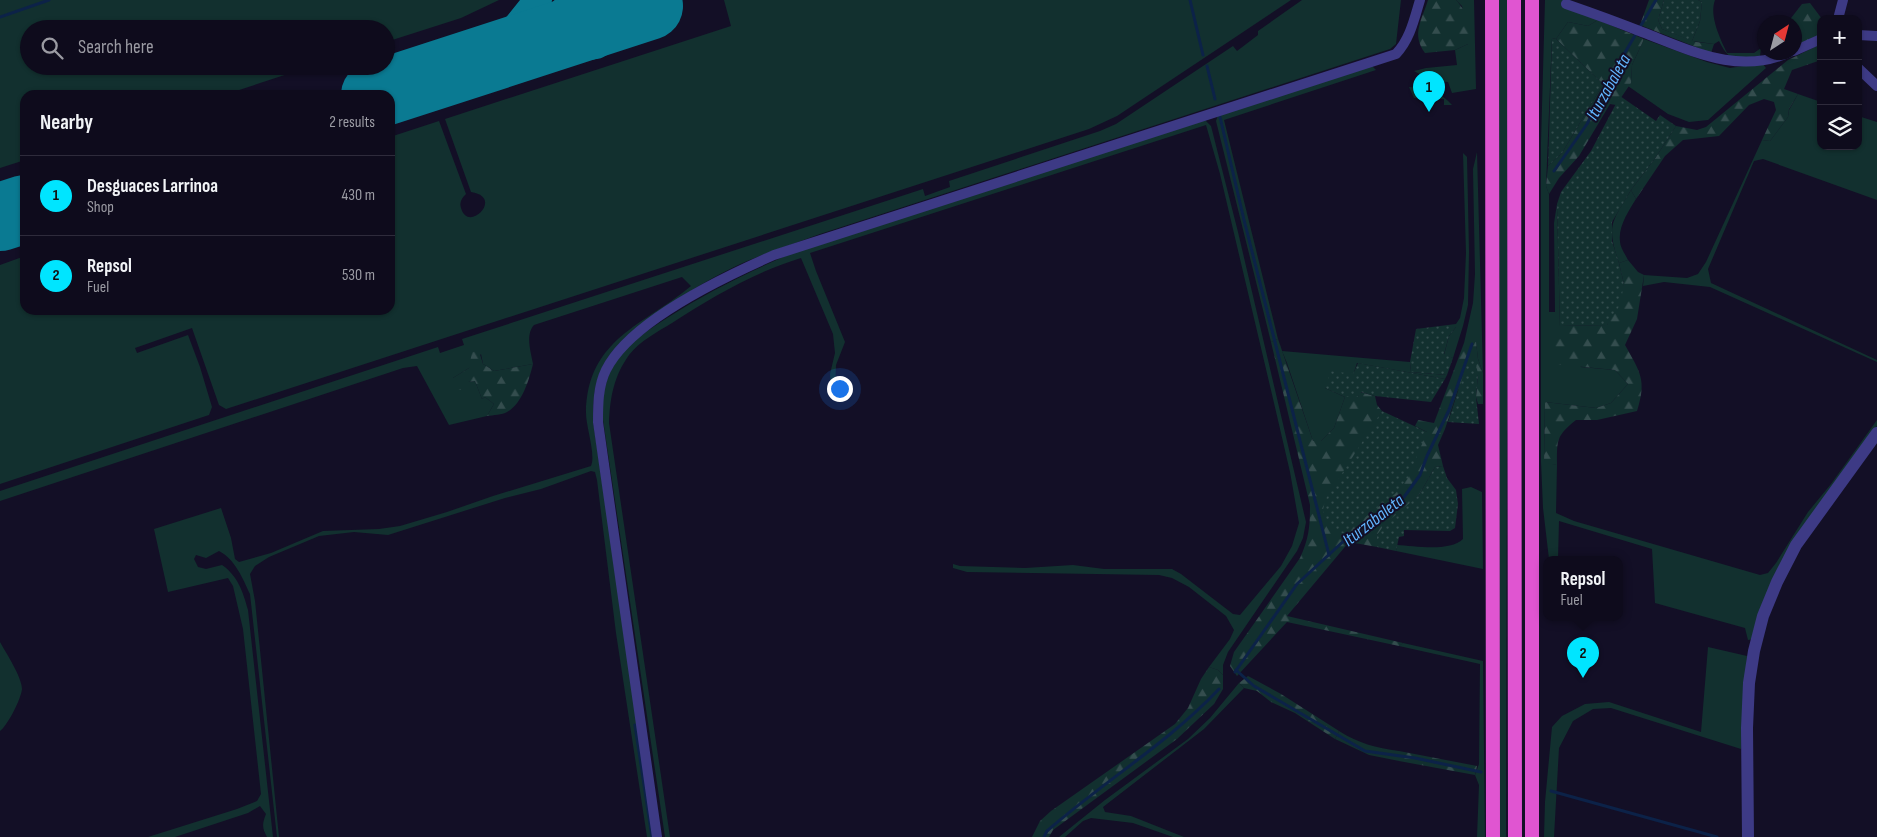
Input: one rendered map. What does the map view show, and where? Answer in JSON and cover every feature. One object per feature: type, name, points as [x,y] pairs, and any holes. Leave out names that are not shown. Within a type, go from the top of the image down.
[{"type":"highway","points":[[1492,0],[1493,837]]},
{"type":"highway","points":[[1514,0],[1515,837]]},
{"type":"highway","points":[[1532,0],[1532,837]]},
{"type":"street","points":[[658,837],[598,422],[598,401],[601,386],[605,371],[616,353],[641,330],[690,297],[738,271],[774,255],[1396,54],[1404,45],[1409,35],[1420,0]]},
{"type":"street","points":[[1839,15],[1843,0]]},
{"type":"street","points":[[1566,4],[1644,32],[1692,52],[1740,63],[1760,60]]},
{"type":"street","points":[[1862,34],[1877,36]]},
{"type":"street","points":[[1802,47],[1817,41]]},
{"type":"street","points":[[1862,72],[1877,86]]},
{"type":"street","points":[[1748,837],[1747,728],[1749,683],[1763,616],[1777,582],[1796,545],[1877,433]]},
{"type":"green space","points":[[0,0],[499,0],[461,18],[395,39],[395,20],[20,20],[20,75],[285,75],[239,90],[20,90],[20,162],[0,168]]},
{"type":"green space","points":[[724,0],[1291,0],[1117,116],[1089,129],[226,409],[219,405],[192,328],[135,348],[137,353],[188,335],[212,407],[209,415],[0,484],[0,265],[20,258],[20,315],[395,315],[395,135],[439,121],[466,194],[461,200],[461,208],[465,215],[470,217],[476,216],[485,206],[485,200],[481,195],[471,192],[445,119],[731,26]]},
{"type":"green space","points":[[1302,0],[1401,0],[1396,44],[1390,49],[820,234],[765,254],[732,268],[682,296],[639,326],[613,351],[603,366],[596,386],[593,421],[655,837],[647,837],[616,633],[597,480],[595,472],[591,471],[541,489],[505,498],[388,535],[354,532],[319,536],[269,557],[255,566],[250,574],[255,601],[279,837],[277,837],[250,594],[238,570],[225,555],[219,551],[206,558],[196,555],[194,559],[198,567],[206,569],[222,565],[228,569],[242,591],[248,610],[273,837],[267,837],[264,831],[263,823],[266,814],[260,806],[248,813],[175,837],[148,837],[237,809],[257,801],[261,794],[243,629],[233,586],[228,578],[168,592],[154,529],[221,508],[231,538],[235,559],[239,562],[271,553],[323,531],[379,529],[400,526],[591,466],[592,448],[586,413],[589,388],[596,367],[608,350],[622,336],[691,286],[682,277],[534,325],[529,339],[533,364],[494,371],[483,364],[481,354],[469,368],[453,378],[468,382],[475,381],[482,399],[485,397],[494,404],[487,416],[449,425],[417,366],[403,368],[0,501],[0,491],[438,347],[440,353],[464,345],[462,339],[923,189],[925,196],[950,187],[949,181],[1100,131],[1116,124],[1233,46],[1237,51],[1258,35],[1258,31]]},
{"type":"green space","points":[[1428,0],[1456,0],[1468,20],[1470,32],[1468,44],[1455,50],[1425,53],[1418,33]]},
{"type":"green space","points":[[1456,0],[1474,0],[1476,89],[1452,93],[1448,82],[1432,81],[1414,71],[1457,65],[1455,50],[1468,44],[1462,6]]},
{"type":"green space","points":[[1499,0],[1508,0],[1506,837],[1499,837]]},
{"type":"green space","points":[[1545,0],[1568,0],[1598,20],[1588,26],[1568,22],[1556,39],[1552,38],[1546,186],[1549,194],[1549,312],[1555,312],[1554,223],[1557,204],[1560,326],[1554,326],[1581,367],[1615,370],[1628,384],[1611,403],[1596,408],[1545,402],[1544,462],[1557,465],[1556,513],[1574,521],[1760,575],[1768,573],[1808,512],[1831,484],[1877,420],[1877,426],[1813,513],[1753,639],[1748,640],[1745,628],[1655,603],[1652,549],[1559,521],[1558,556],[1549,556],[1543,508],[1541,462],[1541,142]]},
{"type":"green space","points":[[1649,0],[1664,0],[1658,20],[1662,29],[1696,42],[1714,44],[1711,53],[1640,25]]},
{"type":"green space","points":[[1664,0],[1698,0],[1702,2],[1700,21],[1692,41],[1662,29],[1658,20]]},
{"type":"green space","points":[[1698,0],[1715,0],[1714,20],[1727,53],[1754,53],[1757,51],[1757,56],[1735,58],[1727,54],[1719,41],[1714,44],[1692,41],[1700,21],[1702,2]]},
{"type":"green space","points":[[1810,3],[1819,15],[1817,15],[1817,36],[1802,43],[1802,15],[1793,15],[1802,4]]},
{"type":"green space","points":[[1598,20],[1644,39],[1632,65],[1631,83],[1616,105],[1610,104],[1579,156],[1559,178],[1549,194],[1546,186],[1548,166],[1562,153],[1603,84],[1556,39],[1568,22],[1588,26]]},
{"type":"green space","points":[[1552,38],[1556,39],[1603,84],[1562,153],[1548,166]]},
{"type":"green space","points":[[1644,39],[1707,62],[1730,68],[1762,63],[1766,68],[1708,120],[1689,122],[1668,114],[1628,86],[1631,83],[1632,65]]},
{"type":"green space","points":[[1817,46],[1817,61],[1792,70],[1784,89],[1798,94],[1789,109],[1788,117],[1770,141],[1762,140],[1776,110],[1774,102],[1764,99],[1749,105],[1719,136],[1683,140],[1665,156],[1636,199],[1631,190],[1676,126],[1697,130],[1706,127],[1788,60],[1802,60],[1802,53]]},
{"type":"green space","points":[[1372,66],[1376,70],[1224,120],[1278,339],[1271,342],[1216,121],[1218,115]]},
{"type":"green space","points":[[1409,87],[1421,88],[1432,92],[1443,97],[1452,105],[1444,105],[1444,99],[1414,98]]},
{"type":"green space","points":[[1798,94],[1817,101],[1817,150],[1862,150],[1862,117],[1877,122],[1877,200],[1763,159],[1754,161],[1708,269],[1711,283],[1877,360],[1877,362],[1710,287],[1664,282],[1643,286],[1644,275],[1687,278],[1698,274],[1706,262],[1762,140],[1770,141],[1788,117],[1789,110]]},
{"type":"green space","points":[[1620,96],[1656,121],[1660,115],[1676,126],[1631,190],[1612,222],[1612,241],[1624,284],[1620,305],[1607,325],[1560,326],[1557,204],[1561,192],[1591,151]]},
{"type":"green space","points":[[1205,120],[1211,126],[1238,232],[1306,522],[1303,538],[1297,551],[1228,652],[1223,665],[1223,675],[1218,670],[1209,667],[1230,639],[1234,630],[1226,616],[1189,587],[1172,578],[1159,575],[967,572],[953,568],[953,564],[960,566],[1025,568],[1073,565],[1104,569],[1172,569],[1233,614],[1240,615],[1281,566],[1292,546],[1299,523],[1290,472],[1274,403],[1220,174],[1206,125],[810,253],[845,342],[836,365],[835,391],[831,387],[830,374],[835,353],[833,334],[801,258],[767,270],[718,295],[649,337],[629,355],[616,379],[610,404],[609,423],[670,837],[665,837],[602,413],[607,380],[612,368],[621,355],[639,337],[697,300],[792,253]]},
{"type":"green space","points":[[1477,152],[1483,373],[1478,359],[1476,343],[1464,343],[1473,303],[1475,274],[1473,169]]},
{"type":"green space","points":[[1463,153],[1467,157],[1468,305],[1453,358],[1444,355],[1449,336],[1460,318],[1464,298],[1466,253]]},
{"type":"green space","points":[[1631,190],[1636,199],[1625,219],[1620,236],[1621,246],[1628,260],[1619,263],[1613,240],[1613,224],[1615,217]]},
{"type":"green space","points":[[1628,260],[1638,272],[1644,275],[1637,319],[1625,345],[1635,362],[1642,384],[1637,411],[1597,420],[1576,420],[1565,430],[1559,439],[1557,465],[1544,463],[1545,402],[1596,408],[1611,403],[1628,384],[1615,370],[1553,364],[1554,326],[1607,325],[1624,284],[1619,263]]},
{"type":"green space","points":[[1456,324],[1456,327],[1449,336],[1444,354],[1453,358],[1447,375],[1411,372],[1410,362],[1416,329]]},
{"type":"green space","points":[[1278,339],[1313,441],[1321,441],[1334,428],[1345,397],[1358,397],[1360,392],[1375,396],[1377,405],[1382,411],[1373,428],[1427,432],[1415,426],[1418,420],[1434,423],[1464,343],[1476,342],[1478,359],[1483,373],[1483,404],[1478,404],[1476,397],[1478,374],[1458,390],[1438,445],[1443,466],[1435,467],[1419,495],[1377,535],[1377,547],[1349,542],[1287,616],[1403,643],[1399,646],[1287,622],[1237,676],[1230,666],[1234,652],[1300,558],[1309,526],[1310,505],[1271,342]]},
{"type":"green space","points":[[479,351],[483,364],[494,371],[533,364],[521,398],[505,413],[487,416],[494,404],[485,397],[482,399],[475,381],[468,382],[462,390],[449,389],[453,378],[469,368],[472,352]]},
{"type":"green space","points":[[1282,351],[1410,362],[1411,372],[1447,375],[1445,379],[1357,363],[1353,375],[1325,388],[1345,397],[1334,428],[1321,441],[1313,441]]},
{"type":"green space","points":[[1470,354],[1474,355],[1478,374],[1476,397],[1479,424],[1448,422]]},
{"type":"green space","points":[[1358,363],[1445,379],[1431,402],[1375,396],[1361,392],[1358,397],[1345,397],[1325,388],[1331,371],[1353,374]]},
{"type":"green space","points":[[1382,411],[1427,432],[1408,478],[1395,494],[1344,534],[1327,525],[1323,510],[1325,500]]},
{"type":"green space","points":[[1443,466],[1447,478],[1456,490],[1458,504],[1455,528],[1450,531],[1404,530],[1404,536],[1399,537],[1396,551],[1377,547],[1377,535],[1384,525],[1419,495],[1435,467]]},
{"type":"green space","points":[[1471,487],[1482,492],[1483,569],[1396,551],[1397,545],[1441,547],[1450,546],[1463,539],[1462,489]]},
{"type":"green space","points":[[0,642],[17,672],[22,689],[14,712],[0,731]]},
{"type":"green space","points":[[1403,643],[1483,661],[1485,837],[1477,837],[1479,785],[1475,775],[1479,764],[1480,664],[1399,646]]},
{"type":"green space","points":[[1708,647],[1747,656],[1741,749],[1611,708],[1593,709],[1573,721],[1559,748],[1554,837],[1544,837],[1545,802],[1552,727],[1562,716],[1585,704],[1609,702],[1701,732]]},
{"type":"green space","points":[[1209,667],[1218,670],[1223,675],[1223,689],[1214,704],[1177,739],[1053,830],[1049,837],[1032,837],[1040,821],[1051,811],[1175,724],[1188,708],[1201,679]]},
{"type":"green space","points":[[1248,676],[1281,694],[1339,731],[1335,739],[1295,713],[1271,702],[1257,691],[1244,688],[1239,683]]},
{"type":"green space","points":[[1239,683],[1244,688],[1204,729],[1103,807],[1105,812],[1131,816],[1184,837],[1173,837],[1133,823],[1091,818],[1083,821],[1065,837],[1059,837],[1105,800],[1188,739],[1210,718]]},
{"type":"green space","points":[[1339,731],[1353,739],[1368,744],[1399,751],[1399,761],[1369,755],[1335,739]]},
{"type":"green space","points":[[1399,751],[1477,766],[1475,775],[1399,761]]},
{"type":"waterway","points":[[0,17],[49,0]]},
{"type":"waterway","points":[[1190,0],[1203,55]]},
{"type":"waterway","name":"Iturzabaleta","points":[[1554,171],[1587,124],[1614,71],[1656,0]]},
{"type":"waterway","points":[[1207,66],[1215,99]]},
{"type":"waterway","points":[[1220,117],[1244,220],[1329,555]]},
{"type":"waterway","name":"Iturzabaleta","points":[[1235,672],[1297,584],[1347,538],[1404,497],[1420,475],[1449,410],[1472,344]]},
{"type":"waterway","points":[[1236,670],[1254,686],[1365,751],[1415,758],[1481,772]]},
{"type":"waterway","name":"Iturzabaleta","points":[[1044,837],[1047,831],[1068,813],[1157,745],[1219,689]]},
{"type":"waterway","points":[[635,725],[652,837]]},
{"type":"waterway","points":[[1551,791],[1717,837]]},
{"type":"taxiway","points":[[492,57],[538,0]]},
{"type":"taxiway","points":[[526,46],[549,28],[573,0]]},
{"type":"taxiway","points":[[458,68],[596,45],[629,26],[632,20],[631,0]]},
{"type":"runway","points":[[390,90],[649,6]]},
{"type":"runway","points":[[0,217],[20,211]]},
{"type":"place","name":"Desguaces Larrinoa","points":[[1429,112]]},
{"type":"place","name":"Repsol","points":[[1583,678]]}]
